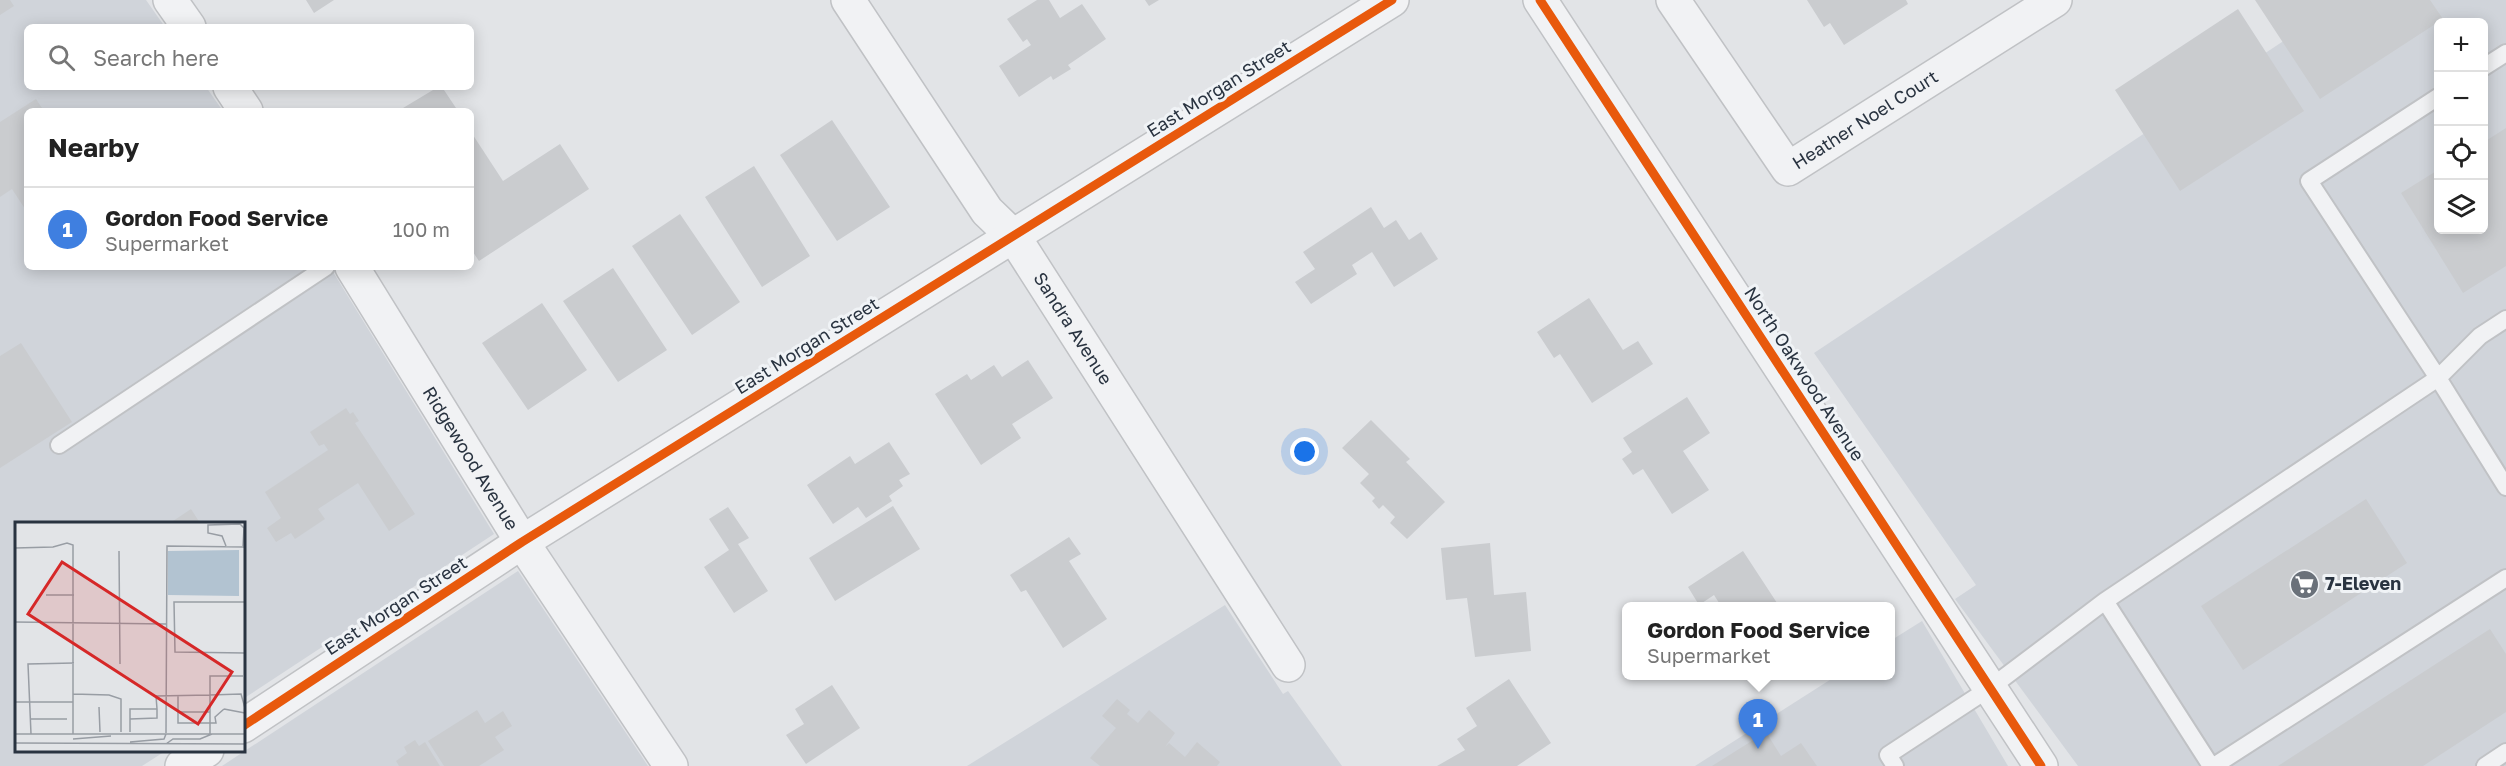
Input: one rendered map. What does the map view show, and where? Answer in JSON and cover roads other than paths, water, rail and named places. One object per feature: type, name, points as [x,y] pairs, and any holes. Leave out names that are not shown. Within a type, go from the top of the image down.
[{"type":"street","points":[[170,0],[187,24]]},
{"type":"street","name":"Sandra Avenue","points":[[848,0],[987,211],[1014,237],[1288,665]]},
{"type":"street","name":"East Morgan Street","points":[[244,725],[522,542],[1392,0]]},
{"type":"street","name":"North Oakwood Avenue","points":[[1540,0],[2041,766]]},
{"type":"street","name":"Heather Noel Court","points":[[1673,0],[1788,169],[2055,0]]},
{"type":"street","points":[[232,90],[244,108]]},
{"type":"street","name":"Ridgewood Avenue","points":[[354,270],[522,542],[671,766]]},
{"type":"street","points":[[182,766],[205,751]]},
{"type":"lane","points":[[2488,64],[2506,53]]},
{"type":"lane","points":[[2434,100],[2309,181],[2438,378],[2506,487]]},
{"type":"lane","points":[[59,445],[322,270]]},
{"type":"lane","points":[[1895,766],[1887,755],[1990,688],[2105,601],[2438,378],[2480,336],[2506,319]]},
{"type":"lane","points":[[2105,601],[2212,766],[2506,578]]},
{"type":"lane","points":[[2485,766],[2506,752]]},
{"type":"place","name":"7-Eleven","points":[[2304,584]]},
{"type":"place","name":"Gordon Food Service","points":[[1758,749]]}]
